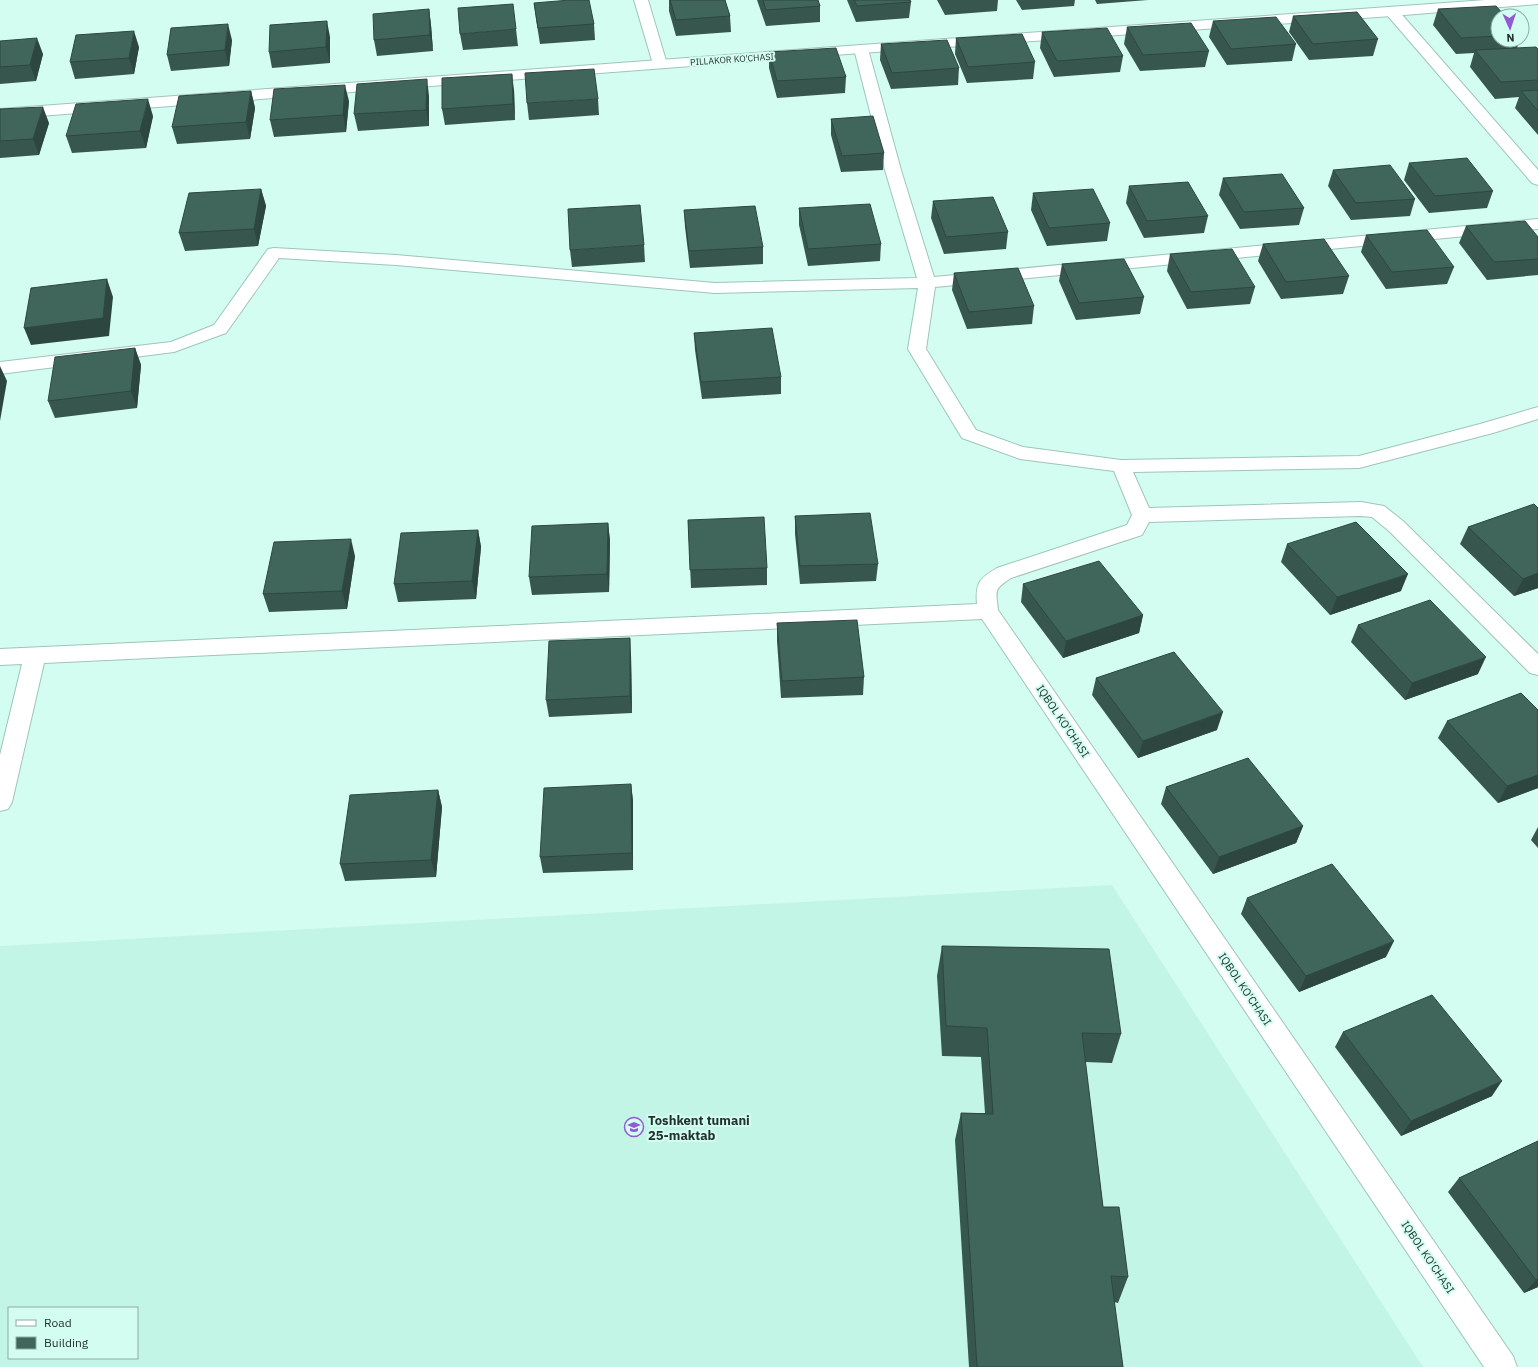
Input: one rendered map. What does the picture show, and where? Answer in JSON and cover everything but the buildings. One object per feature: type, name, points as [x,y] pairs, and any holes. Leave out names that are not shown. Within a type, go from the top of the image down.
[{"type":"street","points":[[641,0],[660,64]]},
{"type":"street","name":"PILLAKOR KO'CHASI","points":[[0,114],[861,49],[1392,12],[1536,0]]},
{"type":"street","points":[[1392,12],[1538,180]]},
{"type":"street","points":[[861,49],[893,170],[927,283],[917,349],[969,434],[1020,453],[1121,466],[1359,462],[1486,429],[1538,412]]},
{"type":"street","points":[[0,368],[174,347],[220,329],[274,253],[396,260],[715,288],[927,283],[1538,224]]},
{"type":"street","points":[[0,657],[35,657],[988,611],[986,588],[989,582],[1004,573],[1135,530],[1142,515],[1121,466]]},
{"type":"street","points":[[1142,515],[1361,509],[1377,511],[1396,526],[1538,667]]},
{"type":"street","name":"IQBOL KO'CHASI","points":[[988,611],[1502,1367]]},
{"type":"street","points":[[0,802],[35,657]]},
{"type":"shaded area","name":"Toshkent tumani 25-maktab","points":[[1112,885],[1423,1367],[0,1367],[0,946]]},
{"type":"place","name":"Toshkent tumani 25-maktab","points":[[634,1127]]}]
